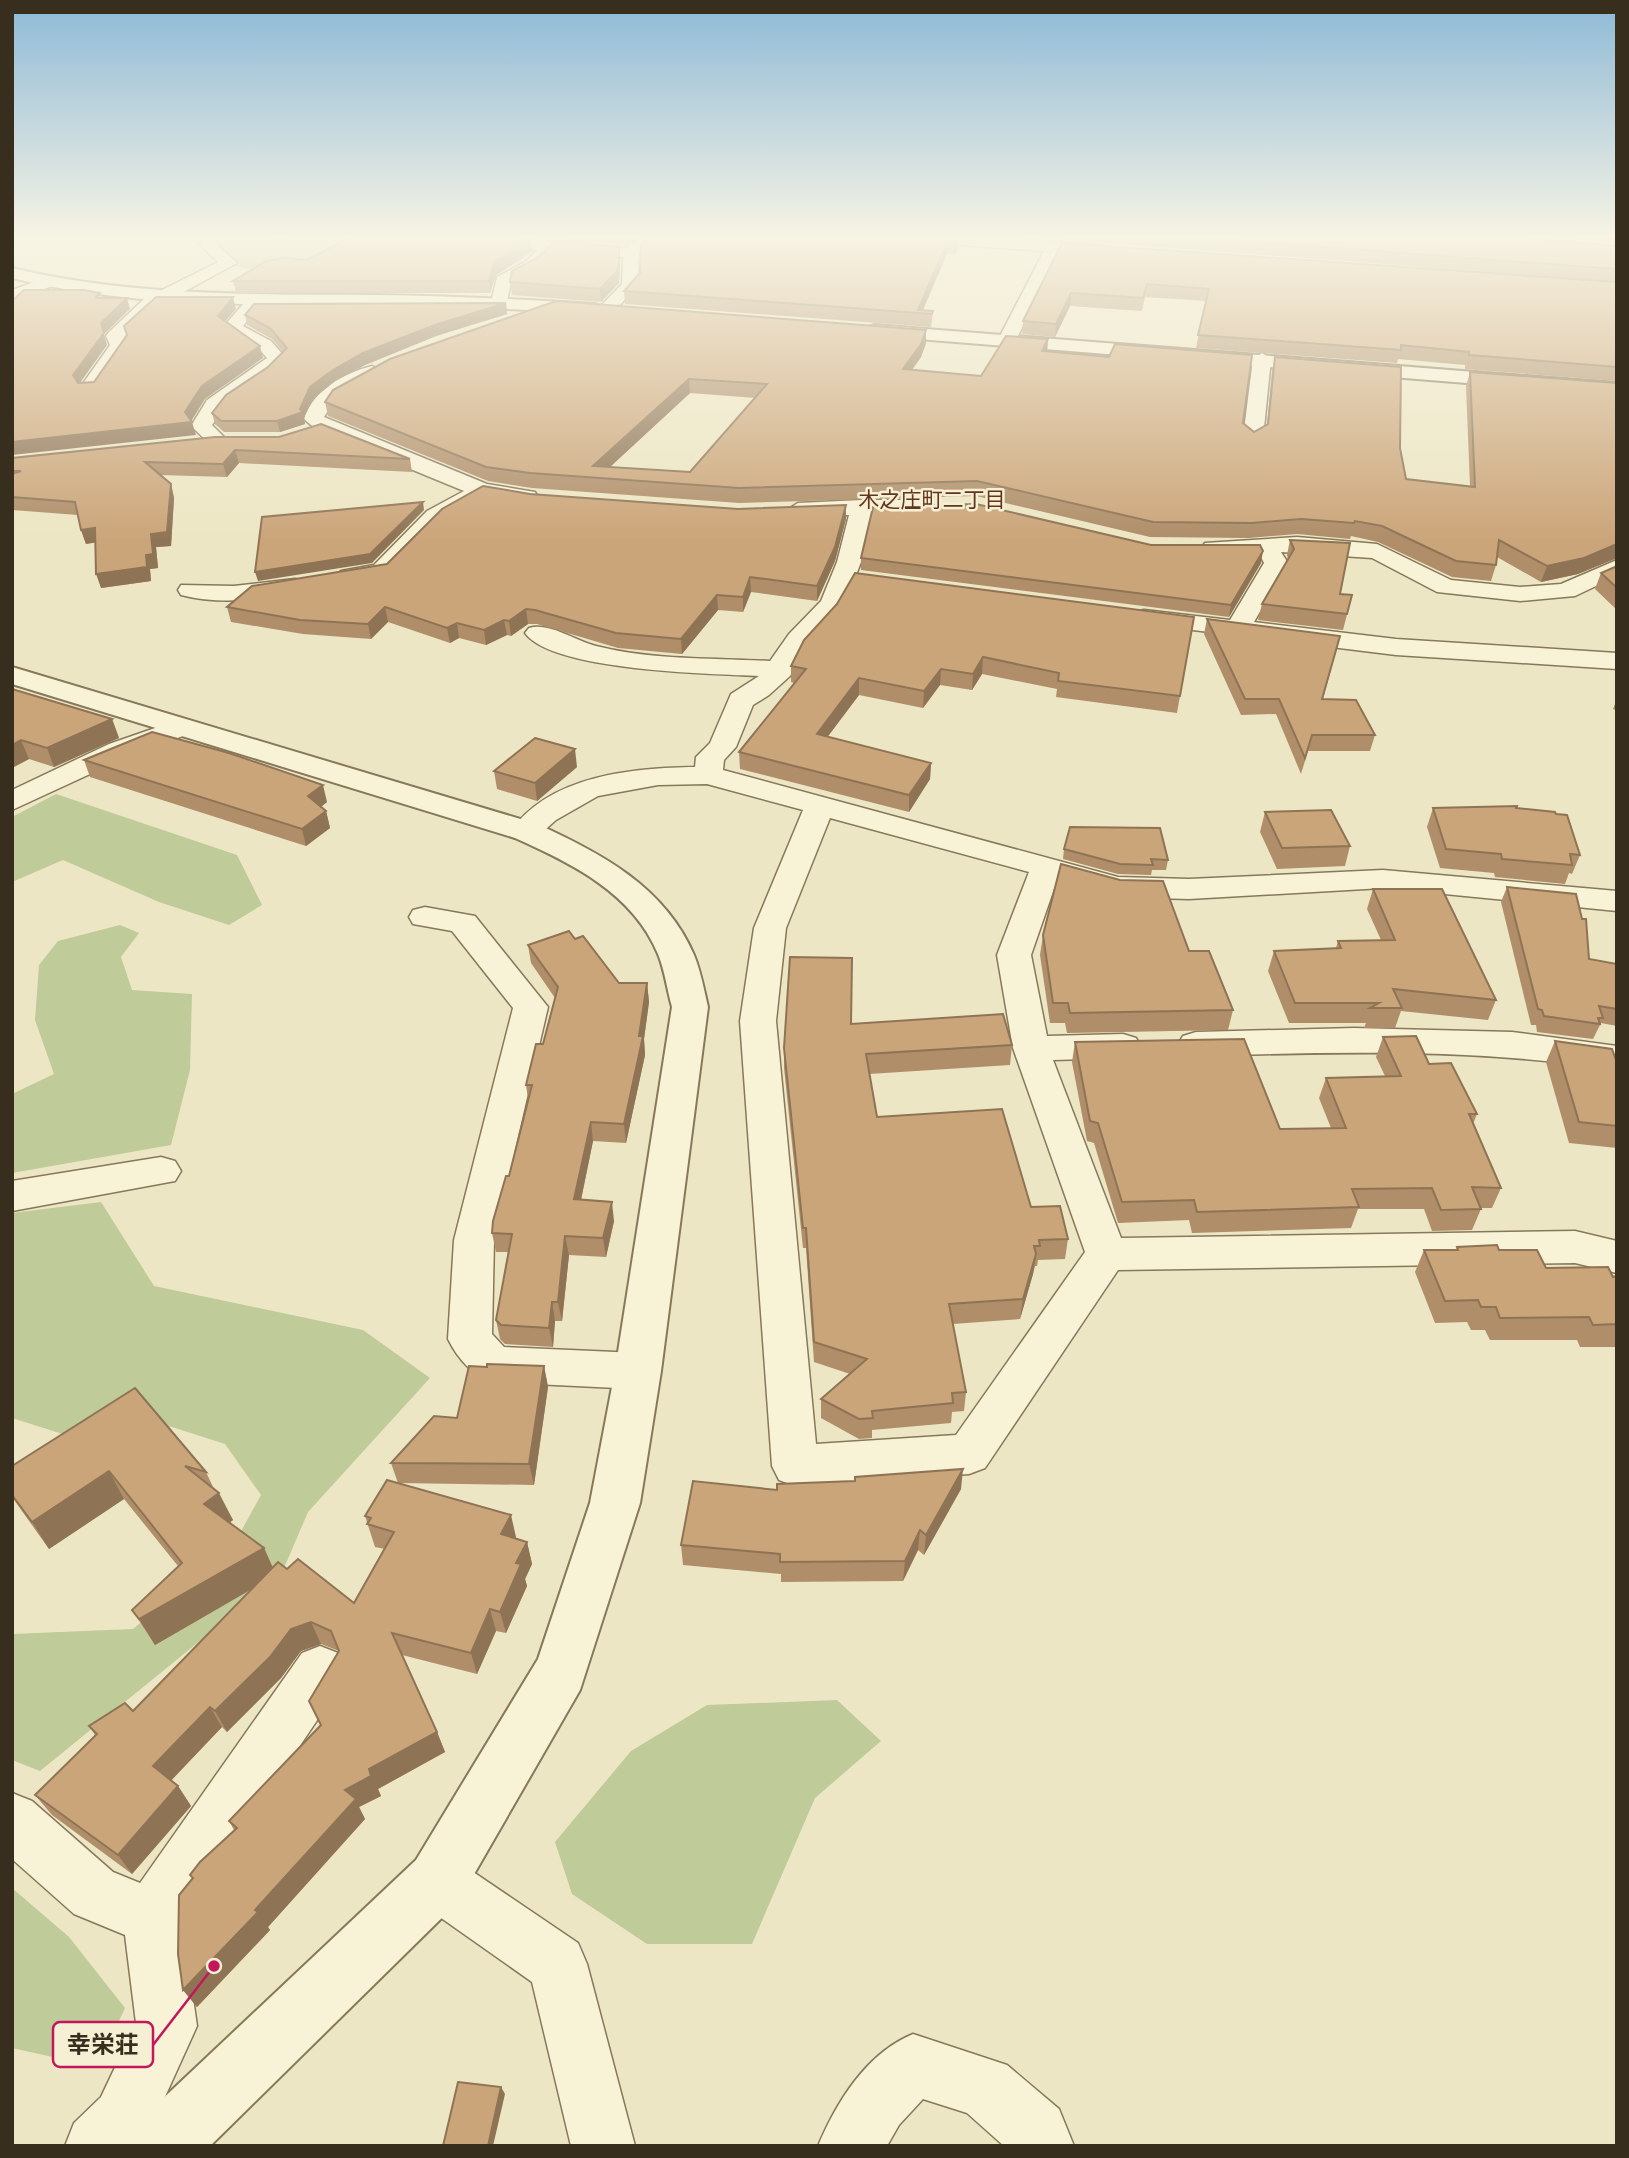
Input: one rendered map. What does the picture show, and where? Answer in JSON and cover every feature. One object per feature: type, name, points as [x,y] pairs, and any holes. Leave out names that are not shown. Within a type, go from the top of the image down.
[{"type":"street","points":[[89,389],[107,367],[119,345],[115,338]]},
{"type":"street","points":[[218,441],[201,426],[205,413],[219,399],[264,372],[278,359],[264,345],[251,338]]},
{"type":"street","points":[[974,338],[1617,389]]},
{"type":"street","points":[[1253,439],[1262,359]]},
{"type":"street","points":[[388,364],[353,380],[324,399],[315,409],[314,419],[325,426],[482,490],[543,499]]},
{"type":"street","points":[[304,434],[325,426]]},
{"type":"street","points":[[190,445],[244,441]]},
{"type":"street","points":[[190,590],[234,593],[381,571],[435,516],[482,490]]},
{"type":"street","points":[[780,511],[937,506]]},
{"type":"street","points":[[708,775],[710,757],[722,747],[741,700],[756,694],[781,670],[795,642],[825,615],[845,578],[862,507]]},
{"type":"street","points":[[1188,548],[1297,544],[1377,551],[1446,587],[1520,594],[1566,591],[1617,567]]},
{"type":"street","points":[[1239,626],[1276,564],[1267,547]]},
{"type":"street","points":[[845,578],[871,581]]},
{"type":"street","points":[[1118,613],[1396,647],[1617,661]]},
{"type":"street","points":[[538,633],[560,645],[604,657],[781,670]]},
{"type":"street","points":[[12,675],[526,831],[591,860],[634,892],[674,951],[690,1007],[638,1371],[615,1503],[561,1671],[437,1881],[162,2146]]},
{"type":"street","points":[[12,800],[120,750],[181,727]]},
{"type":"street","points":[[526,831],[545,810],[590,789],[647,776],[708,775],[1117,887],[1189,889],[1383,879],[1547,892],[1617,901]]},
{"type":"street","points":[[820,806],[770,928],[758,1021],[794,1466],[969,1454],[1106,1254]]},
{"type":"street","points":[[1046,868],[1014,955],[1031,1048],[1106,1254]]},
{"type":"street","points":[[425,917],[463,923],[531,1007],[474,1240],[470,1339],[493,1364],[638,1371]]},
{"type":"street","points":[[1031,1048],[1480,1041],[1566,1049],[1617,1058]]},
{"type":"street","points":[[12,1196],[161,1171]]},
{"type":"street","points":[[1106,1254],[1575,1247],[1617,1257]]},
{"type":"street","points":[[97,2146],[123,2119],[167,2026],[152,1916],[320,1671]]},
{"type":"street","points":[[12,1821],[94,1894],[152,1916]]},
{"type":"street","points":[[437,1881],[557,1964],[603,2146]]},
{"type":"street","points":[[850,2146],[877,2103],[913,2065],[985,2087],[1036,2132],[1042,2146]]},
{"type":"green space","points":[[56,794],[237,855],[262,905],[229,925],[159,902],[63,860],[12,882],[12,817]]},
{"type":"green space","points":[[120,925],[139,933],[121,957],[132,990],[192,994],[190,1070],[171,1145],[12,1173],[12,1094],[54,1074],[35,1020],[39,965],[58,941]]},
{"type":"green space","points":[[101,1202],[154,1286],[363,1330],[430,1378],[308,1512],[281,1575],[40,1771],[12,1760],[12,1634],[133,1629],[234,1544],[261,1495],[225,1444],[172,1427],[117,1421],[91,1443],[12,1418],[12,1213]]},
{"type":"green space","points":[[837,1700],[881,1741],[815,1798],[752,1944],[647,1944],[572,1894],[555,1842],[631,1751],[707,1705]]},
{"type":"green space","points":[[12,1888],[69,1937],[125,2008],[98,2067],[12,2048]]},
{"type":"building","points":[[12,338],[101,338],[73,375],[78,383],[94,382],[125,338],[248,338],[260,346],[202,386],[185,412],[192,422],[12,442]]},
{"type":"building","points":[[278,338],[402,338],[363,353],[310,387],[300,409],[303,412],[277,421],[221,421],[212,413],[226,395],[268,367],[287,348]]},
{"type":"building","points":[[451,338],[923,338],[903,369],[981,376],[1005,338],[1030,338],[1048,339],[1042,351],[1109,357],[1115,344],[1252,355],[1243,423],[1254,432],[1268,424],[1275,357],[1401,367],[1400,448],[1406,479],[1475,487],[1470,372],[1617,383],[1617,544],[1584,558],[1547,566],[1499,540],[1496,565],[1456,561],[1382,526],[1355,521],[1301,519],[1252,523],[1153,522],[977,481],[739,488],[530,473],[486,467],[325,402],[333,390],[390,359]],"holes":[[[689,379],[767,384],[690,472],[593,466]]]},
{"type":"building","points":[[1235,338],[1617,338],[1617,367],[1469,355],[1469,352],[1401,345],[1401,350]]},
{"type":"building","points":[[321,424],[410,459],[235,450],[223,464],[145,462],[171,484],[167,532],[151,534],[153,554],[146,555],[147,567],[96,574],[95,528],[81,530],[75,502],[12,497],[12,474],[21,471],[12,471],[12,458],[215,437],[279,437]]},
{"type":"building","points":[[483,486],[530,494],[738,509],[846,505],[835,547],[817,586],[750,577],[743,597],[717,595],[681,639],[616,633],[526,609],[509,621],[504,620],[484,630],[457,623],[447,628],[385,607],[368,624],[300,620],[227,607],[252,586],[387,564],[442,509]]},
{"type":"building","points":[[423,502],[370,554],[255,572],[262,517]]},
{"type":"building","points":[[976,504],[1151,545],[1260,545],[1263,551],[1231,605],[861,558],[873,507]]},
{"type":"building","points":[[1290,540],[1350,543],[1340,594],[1352,595],[1347,614],[1262,604],[1294,549]]},
{"type":"building","points":[[1617,566],[1617,588],[1601,573]]},
{"type":"building","points":[[855,573],[1194,617],[1180,696],[1058,681],[1059,673],[983,657],[973,674],[941,669],[924,691],[859,678],[817,734],[931,763],[909,795],[739,752],[806,669],[791,666],[804,640],[837,604]]},
{"type":"building","points":[[1207,619],[1340,636],[1322,699],[1356,700],[1375,735],[1312,735],[1305,758],[1279,699],[1245,699]]},
{"type":"building","points":[[12,689],[112,719],[47,748],[21,740],[12,745]]},
{"type":"building","points":[[152,732],[229,753],[323,785],[308,796],[326,811],[302,829],[84,760]]},
{"type":"building","points":[[535,738],[575,749],[535,783],[494,771]]},
{"type":"building","points":[[1517,806],[1516,808],[1567,815],[1580,855],[1570,854],[1572,865],[1502,859],[1501,854],[1446,849],[1433,808]]},
{"type":"building","points":[[1331,810],[1350,846],[1282,848],[1265,812]]},
{"type":"building","points":[[1070,827],[1160,828],[1168,860],[1151,859],[1153,865],[1120,864],[1064,849]]},
{"type":"building","points":[[1061,864],[1120,880],[1163,881],[1189,951],[1209,951],[1233,1010],[1070,1013],[1068,1003],[1053,1003],[1043,935]]},
{"type":"building","points":[[1507,887],[1576,894],[1582,919],[1586,919],[1589,959],[1617,964],[1617,1009],[1599,1006],[1603,1018],[1598,1018],[1600,1024],[1544,1016],[1542,1010],[1538,1009]]},
{"type":"building","points":[[1373,889],[1442,889],[1496,1000],[1393,989],[1402,1008],[1370,1008],[1379,1003],[1295,1003],[1274,951],[1341,948],[1338,941],[1395,940]]},
{"type":"building","points":[[569,931],[575,939],[583,936],[619,983],[647,983],[639,1036],[643,1036],[624,1124],[591,1122],[574,1199],[612,1202],[603,1238],[565,1236],[558,1302],[552,1302],[549,1328],[501,1325],[496,1320],[512,1234],[492,1233],[493,1221],[506,1176],[509,1176],[532,1085],[526,1085],[536,1044],[543,1044],[558,987],[528,945]]},
{"type":"building","points":[[790,957],[852,958],[851,1024],[1003,1014],[1012,1045],[866,1054],[877,1117],[1002,1109],[1031,1207],[1060,1206],[1068,1239],[1039,1240],[1040,1246],[1034,1246],[1036,1254],[1023,1299],[949,1304],[966,1392],[952,1393],[953,1403],[872,1411],[873,1418],[859,1419],[821,1399],[867,1359],[814,1342],[806,1228],[803,1228],[784,1048]]},
{"type":"building","points":[[1416,1036],[1429,1064],[1451,1063],[1477,1114],[1469,1114],[1501,1188],[1472,1187],[1481,1209],[1441,1210],[1432,1188],[1352,1189],[1359,1207],[1197,1212],[1194,1200],[1122,1202],[1098,1123],[1090,1121],[1075,1042],[1244,1039],[1280,1129],[1346,1128],[1326,1078],[1401,1076],[1383,1037]]},
{"type":"building","points":[[1555,1041],[1612,1049],[1617,1063],[1617,1126],[1579,1122]]},
{"type":"building","points":[[1497,1245],[1499,1250],[1537,1250],[1546,1268],[1608,1267],[1613,1277],[1617,1276],[1617,1324],[1593,1325],[1589,1317],[1500,1318],[1496,1307],[1481,1307],[1478,1300],[1445,1301],[1424,1250],[1458,1250],[1457,1247]]},
{"type":"building","points":[[487,1364],[544,1366],[529,1464],[391,1463],[434,1416],[457,1418],[469,1366],[487,1367]]},
{"type":"building","points":[[135,1388],[206,1472],[185,1466],[219,1493],[204,1504],[264,1548],[139,1619],[132,1610],[182,1563],[109,1471],[32,1522],[12,1495],[12,1466]]},
{"type":"building","points":[[963,1469],[926,1535],[920,1530],[905,1561],[780,1562],[780,1554],[681,1545],[693,1481],[777,1490],[777,1484],[855,1481],[855,1477]]},
{"type":"building","points":[[387,1480],[511,1515],[501,1534],[527,1542],[516,1563],[521,1564],[500,1612],[490,1609],[471,1653],[392,1633],[437,1732],[369,1769],[371,1776],[345,1790],[356,1799],[255,1910],[258,1912],[183,1990],[178,1954],[179,1895],[193,1878],[190,1875],[200,1862],[237,1828],[229,1821],[321,1725],[309,1701],[339,1651],[331,1631],[311,1622],[291,1629],[270,1657],[215,1711],[210,1707],[153,1766],[178,1786],[118,1855],[35,1795],[97,1734],[89,1726],[125,1703],[133,1711],[278,1562],[287,1569],[298,1559],[354,1603],[394,1532],[367,1524],[371,1518],[365,1516]]},
{"type":"building","points":[[458,2082],[501,2087],[488,2146],[443,2146]]},
{"type":"place","name":"幸栄荘","points":[[214,1966]]},
{"type":"district","name":"木之庄町二丁目","points":[[932,499]]}]
